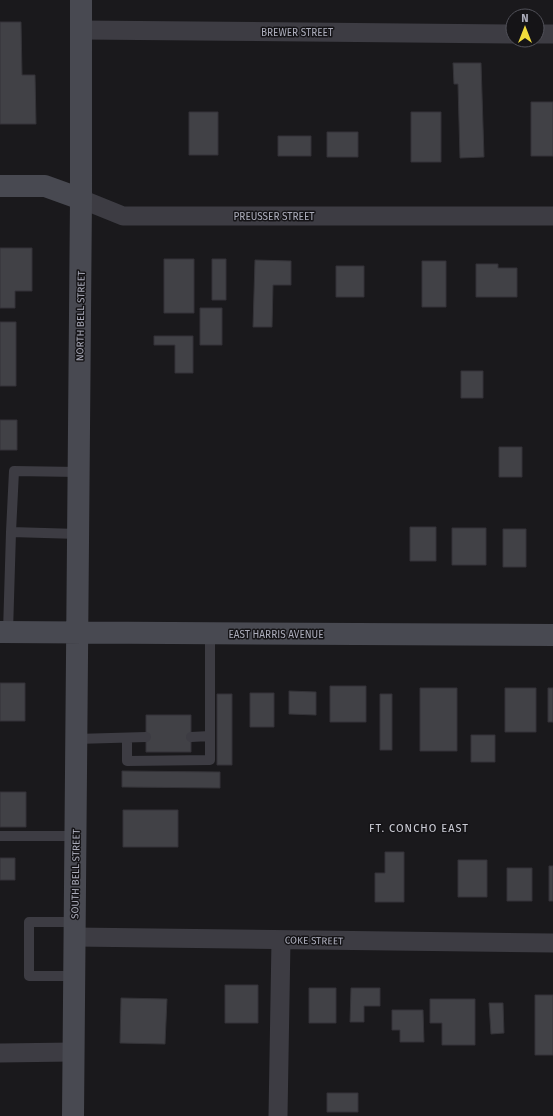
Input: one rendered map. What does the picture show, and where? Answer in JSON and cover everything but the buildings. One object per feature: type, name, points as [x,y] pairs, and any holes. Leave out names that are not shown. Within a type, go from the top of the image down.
[{"type":"main road","name":"NORTH BELL STREET","points":[[77,632],[81,199],[81,0]]},
{"type":"main road","name":"PREUSSER STREET","points":[[0,186],[45,186],[81,199]]},
{"type":"main road","name":"EAST HARRIS AVENUE","points":[[4,632],[553,635]]},
{"type":"main road","name":"SOUTH BELL STREET","points":[[73,1116],[77,632]]},
{"type":"street","name":"BREWER STREET","points":[[81,30],[505,34]]},
{"type":"street","name":"PREUSSER STREET","points":[[81,199],[123,216],[553,216]]},
{"type":"street","name":"COKE STREET","points":[[74,930],[281,940],[553,943]]},
{"type":"street","points":[[278,1116],[281,940]]},
{"type":"street","points":[[0,1053],[73,1052]]},
{"type":"lane","points":[[4,632],[5,583],[11,532],[14,471],[78,472]]},
{"type":"lane","points":[[11,532],[78,534]]},
{"type":"lane","points":[[127,738],[127,761],[210,760],[210,633]]},
{"type":"lane","points":[[191,737],[210,736]]},
{"type":"lane","points":[[76,739],[146,737]]},
{"type":"lane","points":[[0,836],[75,836]]},
{"type":"lane","points":[[74,930],[29,922],[29,976],[74,976]]},
{"type":"district","name":"FT. CONCHO EAST","points":[[419,828]]}]
